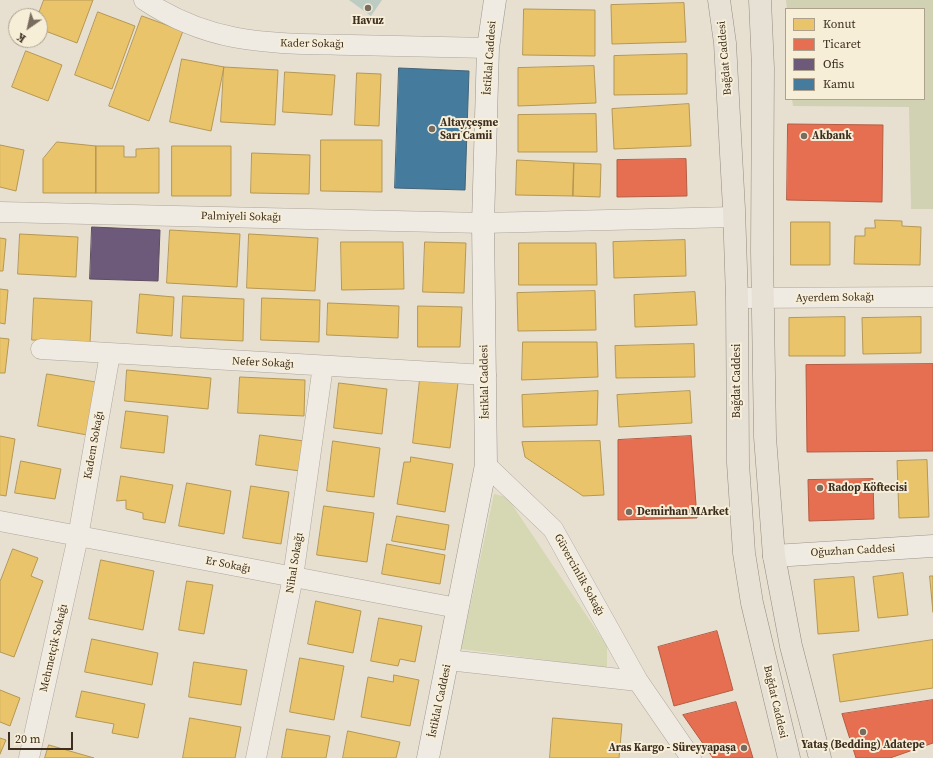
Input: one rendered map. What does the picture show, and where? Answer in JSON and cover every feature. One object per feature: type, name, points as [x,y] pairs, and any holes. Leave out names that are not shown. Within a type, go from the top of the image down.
[{"type":"main road","name":"Bağdat Caddesi","points":[[719,0],[725,43],[734,217],[737,298],[738,463],[744,553],[752,603],[789,758]]},
{"type":"main road","points":[[760,0],[763,68],[762,298],[765,437],[774,556],[791,646],[820,758]]},
{"type":"street","name":"Kader Sokağı","points":[[144,0],[189,26],[239,39],[264,43],[488,48]]},
{"type":"street","name":"İstiklal Caddesi","points":[[428,758],[486,465],[483,222],[488,48],[495,0]]},
{"type":"street","name":"Palmiyeli Sokağı","points":[[0,212],[483,222],[734,217]]},
{"type":"street","name":"Ayerdem Sokağı","points":[[737,298],[933,297]]},
{"type":"street","name":"Nefer Sokağı","points":[[41,349],[486,376]]},
{"type":"street","name":"Kadem Sokağı","points":[[78,537],[110,354]]},
{"type":"street","name":"Nihal Sokağı","points":[[256,758],[293,577],[323,366]]},
{"type":"street","name":"Güvercinlik Sokağı","points":[[486,465],[553,529],[638,681],[691,758]]},
{"type":"street","name":"Er Sokağı","points":[[0,521],[457,608]]},
{"type":"street","name":"Mehmetçik Sokağı","points":[[29,758],[78,537]]},
{"type":"street","name":"Oğuzhan Caddesi","points":[[774,556],[933,546]]},
{"type":"street","points":[[448,660],[638,681]]},
{"type":"green space","points":[[786,0],[933,0],[933,209],[911,209],[909,107],[793,106],[792,100],[925,100],[925,8],[787,8]]},
{"type":"green space","points":[[494,494],[507,497],[607,646],[607,668],[461,649]]},
{"type":"shaded area","name":"Havuz","points":[[349,0],[382,0],[371,16]]},
{"type":"building: Konut","points":[[44,0],[93,0],[77,43],[48,32],[48,8],[41,8]]},
{"type":"building: Konut","points":[[684,3],[686,42],[612,44],[611,5]]},
{"type":"building: Konut","points":[[524,9],[595,10],[595,56],[523,55]]},
{"type":"building: Konut","points":[[98,12],[135,26],[112,89],[75,75]]},
{"type":"building: Konut","points":[[142,16],[183,31],[149,121],[109,106]]},
{"type":"building: Konut","points":[[26,51],[62,65],[48,101],[12,87]]},
{"type":"building: Konut","points":[[687,54],[687,94],[614,95],[614,56]]},
{"type":"building: Konut","points":[[182,59],[224,67],[211,131],[170,122]]},
{"type":"building: Konut","points":[[594,66],[596,103],[518,106],[518,68]]},
{"type":"building: Konut","points":[[224,67],[278,70],[275,125],[221,122]]},
{"type":"building: Konut","points":[[285,72],[335,75],[332,115],[283,112]]},
{"type":"building: Konut","points":[[357,73],[381,74],[379,126],[355,125]]},
{"type":"building: Konut","points":[[689,104],[691,146],[614,149],[612,109]]},
{"type":"building: Konut","points":[[596,114],[597,152],[518,152],[518,115]]},
{"type":"building: Konut","points":[[321,140],[382,140],[382,192],[321,191]]},
{"type":"building: Konut","points":[[57,142],[96,146],[96,193],[43,193],[43,159]]},
{"type":"building: Konut","points":[[0,145],[24,150],[16,191],[0,187]]},
{"type":"building: Konut","points":[[96,146],[124,146],[124,157],[136,157],[136,149],[159,148],[159,193],[96,193]]},
{"type":"building: Konut","points":[[172,146],[231,146],[231,196],[172,196]]},
{"type":"building: Konut","points":[[252,153],[310,155],[309,194],[251,193]]},
{"type":"building: Konut","points":[[517,160],[574,163],[573,196],[516,195]]},
{"type":"building: Konut","points":[[574,163],[601,164],[600,197],[573,196]]},
{"type":"building: Konut","points":[[875,220],[902,221],[902,226],[921,227],[920,265],[854,264],[855,236],[865,236],[865,228],[875,228]]},
{"type":"building: Konut","points":[[791,222],[830,222],[830,265],[791,265]]},
{"type":"building: Konut","points":[[170,230],[240,234],[237,287],[167,283]]},
{"type":"building: Konut","points":[[20,234],[78,237],[76,277],[18,274]]},
{"type":"building: Konut","points":[[249,234],[318,238],[315,291],[247,288]]},
{"type":"building: Konut","points":[[0,238],[6,239],[3,271],[0,271]]},
{"type":"building: Konut","points":[[685,240],[686,276],[614,278],[613,242]]},
{"type":"building: Konut","points":[[341,242],[403,242],[404,289],[342,290]]},
{"type":"building: Konut","points":[[425,242],[466,243],[464,293],[423,292]]},
{"type":"building: Konut","points":[[519,243],[596,243],[597,285],[519,285]]},
{"type":"building: Konut","points":[[0,289],[8,290],[5,324],[0,323]]},
{"type":"building: Konut","points":[[595,291],[596,330],[518,331],[517,293]]},
{"type":"building: Konut","points":[[695,292],[697,325],[635,327],[634,295]]},
{"type":"building: Konut","points":[[140,294],[174,297],[172,336],[137,333]]},
{"type":"building: Konut","points":[[183,296],[244,299],[243,341],[181,338]]},
{"type":"building: Konut","points":[[34,298],[92,301],[90,343],[32,340]]},
{"type":"building: Konut","points":[[262,298],[320,300],[319,342],[261,340]]},
{"type":"building: Konut","points":[[328,303],[399,306],[398,338],[327,335]]},
{"type":"building: Konut","points":[[418,306],[462,307],[460,347],[418,347]]},
{"type":"building: Konut","points":[[845,317],[845,356],[789,356],[789,318]]},
{"type":"building: Konut","points":[[921,317],[921,353],[863,354],[862,318]]},
{"type":"building: Konut","points":[[0,338],[9,339],[5,373],[0,373]]},
{"type":"building: Konut","points":[[523,342],[597,342],[598,377],[522,380]]},
{"type":"building: Konut","points":[[694,344],[695,377],[616,378],[615,346]]},
{"type":"building: Konut","points":[[127,370],[211,378],[208,409],[125,401]]},
{"type":"building: Konut","points":[[47,374],[96,382],[87,435],[38,426]]},
{"type":"building: Konut","points":[[240,377],[305,380],[304,416],[238,413]]},
{"type":"building: Konut","points":[[420,379],[458,383],[450,448],[413,443]]},
{"type":"building: Konut","points":[[339,383],[387,389],[382,434],[334,428]]},
{"type":"building: Konut","points":[[598,391],[597,425],[523,427],[522,395]]},
{"type":"building: Konut","points":[[690,391],[692,423],[619,427],[617,395]]},
{"type":"building: Konut","points":[[126,411],[168,416],[164,453],[121,448]]},
{"type":"building: Konut","points":[[260,435],[304,441],[300,471],[256,465]]},
{"type":"building: Konut","points":[[0,436],[15,439],[6,496],[0,495]]},
{"type":"building: Konut","points":[[333,441],[380,448],[374,497],[327,491]]},
{"type":"building: Konut","points":[[600,441],[604,495],[583,496],[525,457],[522,442]]},
{"type":"building: Konut","points":[[411,457],[453,464],[445,512],[397,504],[404,462],[410,462]]},
{"type":"building: Konut","points":[[927,460],[929,517],[899,518],[897,461]]},
{"type":"building: Konut","points":[[21,461],[61,469],[55,499],[15,493]]},
{"type":"building: Konut","points":[[121,476],[173,485],[165,523],[143,519],[143,513],[126,509],[126,500],[117,501]]},
{"type":"building: Konut","points":[[187,483],[231,491],[224,534],[179,526]]},
{"type":"building: Konut","points":[[251,486],[289,492],[281,544],[243,538]]},
{"type":"building: Konut","points":[[324,506],[374,513],[367,562],[317,555]]},
{"type":"building: Konut","points":[[397,516],[449,525],[445,550],[392,541]]},
{"type":"building: Konut","points":[[387,544],[445,555],[440,584],[382,574]]},
{"type":"building: Konut","points":[[13,549],[38,558],[31,576],[43,581],[14,657],[0,652],[0,582]]},
{"type":"building: Konut","points":[[101,560],[154,571],[143,630],[89,619]]},
{"type":"building: Konut","points":[[903,573],[908,615],[878,618],[873,577]]},
{"type":"building: Konut","points":[[930,576],[933,576],[933,612]]},
{"type":"building: Konut","points":[[854,577],[859,631],[818,634],[814,580]]},
{"type":"building: Konut","points":[[187,581],[213,585],[204,634],[179,630]]},
{"type":"building: Konut","points":[[316,601],[361,611],[353,653],[308,644]]},
{"type":"building: Konut","points":[[379,618],[422,626],[415,662],[400,659],[398,666],[371,661]]},
{"type":"building: Konut","points":[[92,639],[158,653],[152,685],[85,672]]},
{"type":"building: Konut","points":[[933,640],[933,688],[840,702],[833,655]]},
{"type":"building: Konut","points":[[300,658],[344,666],[334,720],[290,712]]},
{"type":"building: Konut","points":[[194,662],[247,670],[241,705],[189,697]]},
{"type":"building: Konut","points":[[394,675],[419,680],[410,726],[361,717],[368,677],[393,682]]},
{"type":"building: Konut","points":[[0,690],[20,698],[10,726],[0,722]]},
{"type":"building: Konut","points":[[82,691],[145,704],[138,738],[112,733],[114,724],[76,717]]},
{"type":"building: Konut","points":[[190,718],[241,727],[235,758],[183,758]]},
{"type":"building: Konut","points":[[553,718],[622,724],[619,758],[550,758]]},
{"type":"building: Konut","points":[[287,729],[330,736],[326,758],[282,758]]},
{"type":"building: Konut","points":[[348,731],[400,742],[396,758],[343,758]]},
{"type":"building: Konut","points":[[0,738],[6,740],[0,754]]},
{"type":"building: Konut","points":[[49,745],[94,758],[45,758]]},
{"type":"building: Ticaret","points":[[788,124],[883,125],[882,202],[787,200]]},
{"type":"building: Ticaret","points":[[686,159],[687,196],[617,197],[617,160]]},
{"type":"building: Ticaret","points":[[933,364],[933,451],[807,452],[806,365]]},
{"type":"building: Ticaret","points":[[691,436],[697,518],[618,520],[618,440]]},
{"type":"building: Ticaret","points":[[873,479],[874,519],[809,521],[808,480]]},
{"type":"building: Ticaret","points":[[717,631],[733,690],[674,706],[658,647]]},
{"type":"building: Ticaret","points":[[933,700],[933,743],[890,758],[856,758],[842,714]]},
{"type":"building: Ticaret","points":[[736,702],[753,758],[713,758],[683,715]]},
{"type":"building: Ofis","points":[[92,227],[160,230],[158,281],[90,279]]},
{"type":"building: Kamu","name":"Altayçeşme Sarı Camii","points":[[399,68],[469,71],[465,190],[395,188]]},
{"type":"place","name":"Havuz","points":[[368,8]]},
{"type":"place","name":"Altayçeşme Sarı Camii","points":[[432,129]]},
{"type":"place","name":"Akbank","points":[[804,136]]},
{"type":"place","name":"Radop Köftecisi","points":[[820,488]]},
{"type":"place","name":"Demirhan MArket","points":[[629,512]]},
{"type":"place","name":"Yataş (Bedding) Adatepe","points":[[863,732]]},
{"type":"place","name":"Aras Kargo - Süreyyapaşa","points":[[744,748]]}]
